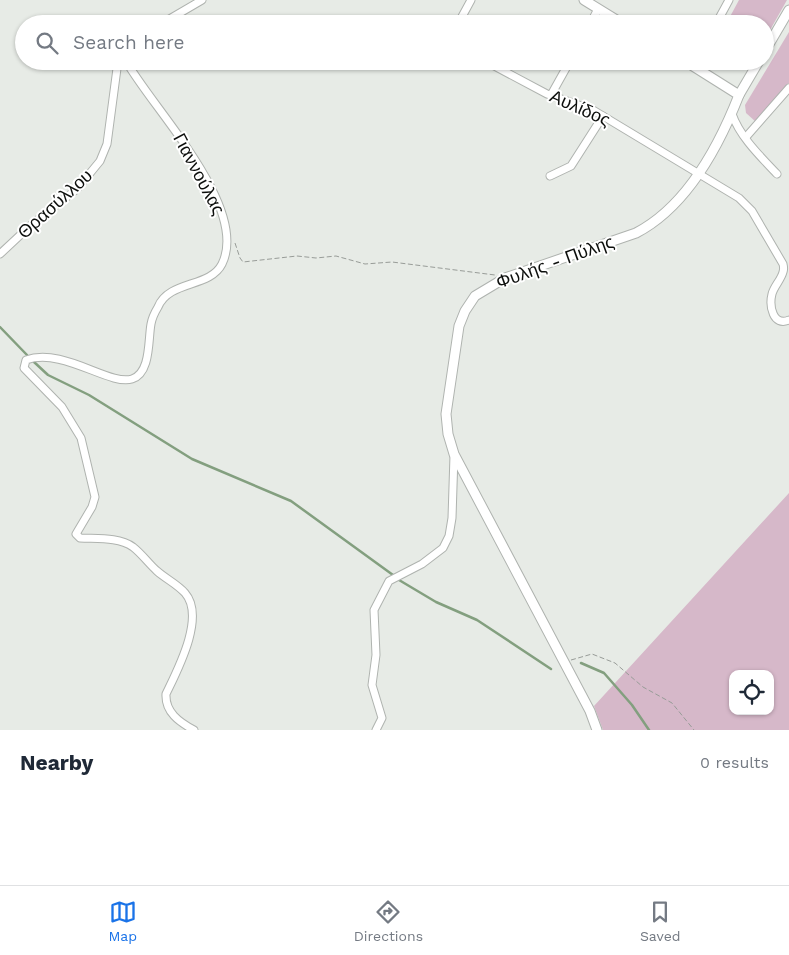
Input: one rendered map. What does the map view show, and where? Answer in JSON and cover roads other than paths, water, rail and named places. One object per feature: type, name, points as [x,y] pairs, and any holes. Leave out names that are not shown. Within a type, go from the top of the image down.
[{"type":"street","points":[[176,15],[202,0]]},
{"type":"street","points":[[463,15],[471,0]]},
{"type":"street","points":[[721,15],[729,0]]},
{"type":"street","points":[[587,1],[608,15]]},
{"type":"street","points":[[595,15],[598,9]]},
{"type":"street","points":[[774,35],[788,12]]},
{"type":"street","name":"Θρασύλλου","points":[[0,254],[31,225],[77,189],[100,161],[107,144],[117,70]]},
{"type":"street","name":"Γιαννούλας","points":[[133,70],[184,141],[214,197],[226,233],[226,251],[222,264],[215,273],[167,294],[160,302],[151,322],[146,362],[143,371],[138,376],[126,380],[66,360],[44,358],[26,360],[24,368],[62,407],[81,438],[95,496],[92,507],[76,534],[80,538],[123,542],[132,546],[157,571],[185,593],[190,602],[192,613],[185,655],[165,699],[170,711],[178,721],[194,730]]},
{"type":"street","name":"Αυλίδος","points":[[502,70],[551,95],[593,110],[746,202],[780,255],[784,270],[771,296],[772,312],[777,321],[789,320]]},
{"type":"street","points":[[551,95],[565,70]]},
{"type":"street","points":[[701,70],[739,95]]},
{"type":"street","name":"Φυλής - Πύλης","points":[[597,730],[590,711],[454,454],[448,434],[446,414],[459,326],[465,311],[475,296],[505,278],[636,232],[652,224],[675,205],[698,173],[732,114],[739,95],[754,70]]},
{"type":"street","points":[[746,137],[789,88]]},
{"type":"street","points":[[732,114],[734,122],[777,174]]},
{"type":"street","points":[[550,176],[571,166],[602,116]]},
{"type":"street","points":[[376,730],[382,718],[372,685],[376,655],[374,610],[389,581],[422,564],[443,548],[449,536],[452,518],[454,454]]},
{"type":"waterway","points":[[0,327],[27,355]]},
{"type":"waterway","points":[[34,362],[48,375],[89,395],[192,459],[291,501],[393,575]]},
{"type":"waterway","points":[[399,580],[436,602],[477,620],[551,669]]},
{"type":"waterway","points":[[581,663],[604,673],[632,705],[649,730]]}]
